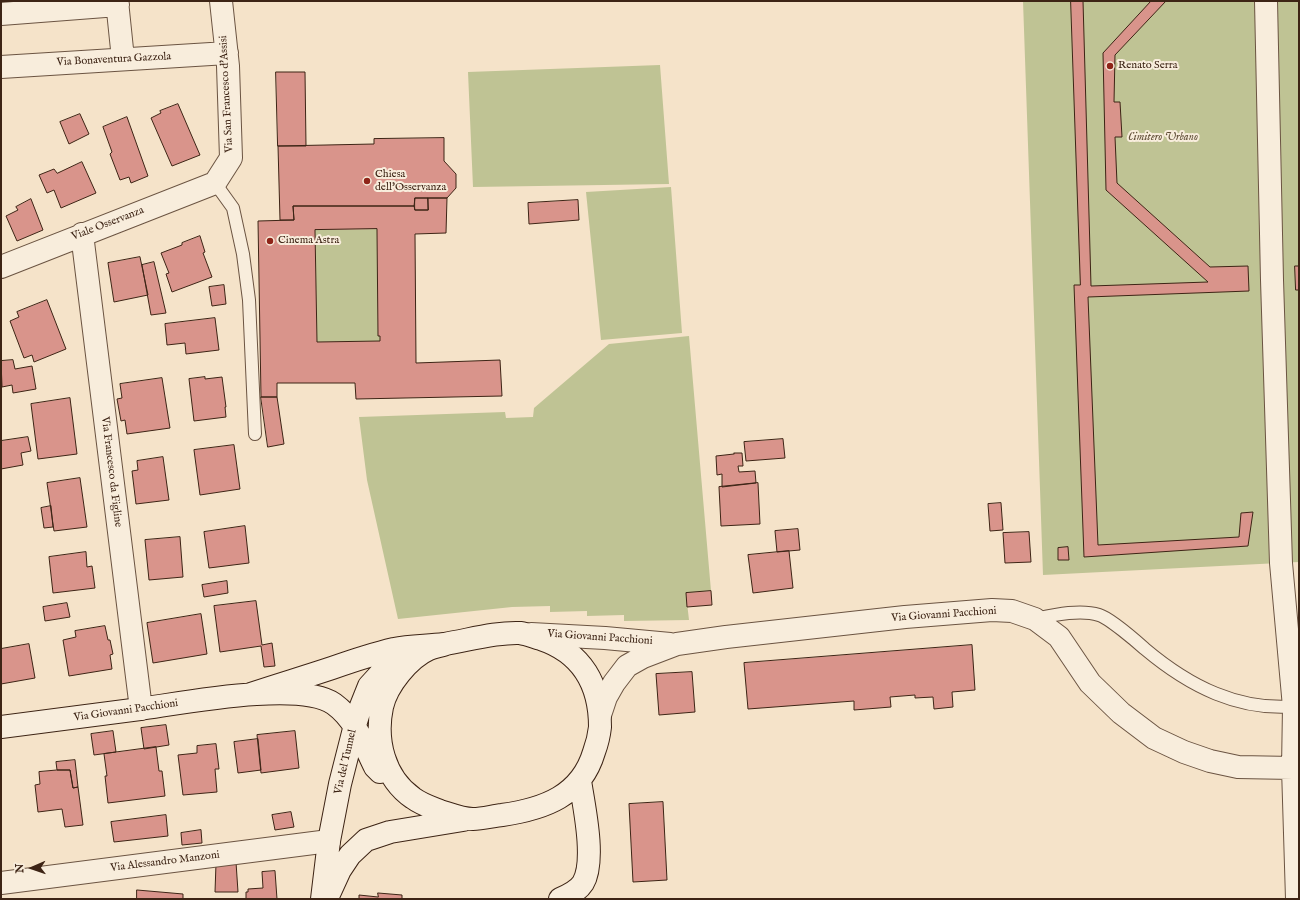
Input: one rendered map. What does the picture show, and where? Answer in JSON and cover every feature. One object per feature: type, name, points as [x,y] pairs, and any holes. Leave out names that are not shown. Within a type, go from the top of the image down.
[{"type":"street","name":"Via San Francesco d'Assisi","points":[[215,183],[231,158],[227,53],[220,1]]},
{"type":"street","points":[[1266,1],[1272,296],[1281,563],[1296,707],[1297,899]]},
{"type":"street","points":[[1,14],[118,3],[123,59]]},
{"type":"street","name":"Via Bonaventura Gazzola","points":[[1,67],[227,53]]},
{"type":"street","name":"Viale Osservanza","points":[[1,266],[215,183]]},
{"type":"street","name":"Via Francesco da Figline","points":[[82,234],[141,709]]},
{"type":"street","name":"Via Giovanni Pacchioni","points":[[600,715],[606,696],[627,666],[643,656],[677,644],[726,637],[897,618],[992,610],[1012,611],[1035,619],[1059,637],[1090,683],[1121,714],[1154,738],[1184,752],[1238,768],[1296,768]]},
{"type":"street","points":[[327,899],[340,870],[350,855],[366,840],[390,832],[524,812],[551,804],[580,781],[591,762],[600,734],[598,700],[593,682],[570,654],[556,645],[522,633]]},
{"type":"street","name":"Via Giovanni Pacchioni","points":[[251,694],[392,650],[446,644],[494,635],[522,633],[677,644]]},
{"type":"street","points":[[446,644],[428,650],[407,666],[396,678],[382,704],[379,724],[379,740],[389,770],[396,782],[412,798],[427,806],[450,814],[472,819]]},
{"type":"street","name":"Via del Tunnel","points":[[322,899],[329,841],[340,784],[355,725],[369,686],[390,663],[418,657]]},
{"type":"street","name":"Via Giovanni Pacchioni","points":[[1,728],[251,694],[303,694],[320,697],[334,704],[355,725],[375,767],[387,779],[412,798]]},
{"type":"street","points":[[560,899],[574,892],[583,883],[588,870],[589,849],[580,781]]},
{"type":"street","name":"Via Alessandro Manzoni","points":[[1,883],[329,841]]},
{"type":"lane","points":[[215,183],[233,208],[243,254],[249,300],[255,434]]},
{"type":"lane","points":[[1035,619],[1056,614],[1085,613],[1100,615],[1121,630],[1164,666],[1193,684],[1219,696],[1243,704],[1275,708],[1296,707]]},
{"type":"green space","name":"Cimitero Urbano","points":[[1023,1],[1299,1],[1299,562],[1043,575]]},
{"type":"green space","points":[[660,65],[669,184],[473,187],[468,72]]},
{"type":"green space","points":[[671,187],[682,333],[601,340],[586,192]]},
{"type":"green space","points":[[377,229],[378,335],[380,336],[380,341],[317,342],[315,230]]},
{"type":"green space","points":[[689,336],[711,591],[686,594],[689,620],[624,621],[624,615],[587,616],[587,611],[550,612],[550,606],[512,607],[398,619],[367,480],[359,417],[505,412],[506,418],[533,417],[534,408],[609,344]]},
{"type":"building","points":[[1071,1],[1083,1],[1091,286],[1208,282],[1106,190],[1103,53],[1151,1],[1166,1],[1115,55],[1114,102],[1120,102],[1122,137],[1115,137],[1117,183],[1210,267],[1248,266],[1249,291],[1088,297],[1098,545],[1239,537],[1241,513],[1253,512],[1248,546],[1084,557],[1074,285],[1080,285]]},
{"type":"building","points":[[276,72],[305,72],[306,146],[278,146]]},
{"type":"building","points":[[178,104],[200,155],[172,166],[151,118],[161,113],[160,111]]},
{"type":"building","points":[[80,114],[89,134],[69,144],[60,122]]},
{"type":"building","points":[[127,117],[148,176],[131,183],[129,177],[120,180],[110,154],[112,152],[103,127]]},
{"type":"building","name":"Chiesa dell'Osservanza","points":[[444,138],[444,161],[456,174],[456,188],[447,198],[415,198],[414,206],[293,206],[294,220],[280,220],[278,146],[374,144],[374,139]]},
{"type":"building","points":[[82,162],[96,193],[61,208],[54,190],[47,193],[39,175],[54,169],[57,173]]},
{"type":"building","points":[[415,198],[428,198],[428,210],[415,210]]},
{"type":"building","points":[[428,198],[447,198],[446,233],[415,234],[416,363],[500,360],[502,396],[356,399],[355,383],[277,383],[277,397],[261,397],[258,221],[294,220],[293,206],[414,206],[415,210],[428,210]],"holes":[[[377,229],[378,336],[380,336],[380,341],[317,342],[315,230]]]},
{"type":"building","points":[[31,199],[43,230],[17,241],[6,216],[18,210],[16,207]]},
{"type":"building","points":[[578,200],[579,220],[529,224],[528,203]]},
{"type":"building","points":[[200,236],[205,252],[203,253],[212,277],[172,292],[166,274],[169,273],[161,253]]},
{"type":"building","points":[[140,257],[148,295],[114,302],[108,263]]},
{"type":"building","points":[[154,262],[166,313],[151,315],[142,265]]},
{"type":"building","points":[[1295,266],[1299,266],[1299,290],[1296,290]]},
{"type":"building","points":[[224,285],[226,304],[212,306],[209,287]]},
{"type":"building","points":[[47,300],[66,349],[34,362],[32,355],[24,358],[10,321],[19,317],[17,312]]},
{"type":"building","points":[[215,318],[219,350],[186,354],[185,343],[167,345],[165,324]]},
{"type":"building","points":[[13,360],[15,369],[32,366],[36,389],[13,393],[12,385],[2,387],[1,361]]},
{"type":"building","points":[[205,377],[205,379],[222,377],[226,417],[194,421],[189,379]]},
{"type":"building","points":[[162,378],[170,428],[127,434],[125,420],[121,421],[117,399],[122,398],[120,384]]},
{"type":"building","points":[[261,397],[277,397],[284,444],[268,447]]},
{"type":"building","points":[[70,398],[77,454],[38,459],[31,404]]},
{"type":"building","points":[[28,437],[31,451],[21,453],[23,465],[1,469],[1,441]]},
{"type":"building","points":[[783,439],[785,458],[746,461],[744,442]]},
{"type":"building","points":[[234,445],[240,489],[200,495],[194,450]]},
{"type":"building","points":[[742,453],[743,466],[738,466],[739,472],[755,471],[756,483],[722,487],[722,474],[717,475],[716,456]]},
{"type":"building","points":[[163,457],[169,500],[136,504],[132,471],[138,470],[137,461]]},
{"type":"building","points":[[80,478],[87,527],[54,531],[47,483]]},
{"type":"building","points":[[758,483],[760,524],[721,526],[719,487]]},
{"type":"building","points":[[1001,503],[1003,530],[990,531],[988,504]]},
{"type":"building","points":[[51,506],[53,527],[44,528],[41,508]]},
{"type":"building","points":[[245,526],[249,563],[209,568],[204,532]]},
{"type":"building","points":[[798,529],[800,550],[777,552],[775,531]]},
{"type":"building","points":[[1029,532],[1031,562],[1005,563],[1003,533]]},
{"type":"building","points":[[180,537],[183,577],[149,580],[145,540]]},
{"type":"building","points":[[1068,547],[1069,560],[1058,560],[1058,548]]},
{"type":"building","points":[[789,551],[793,588],[753,593],[748,555]]},
{"type":"building","points":[[86,552],[87,567],[92,566],[95,588],[53,593],[49,557]]},
{"type":"building","points":[[227,581],[228,593],[204,597],[202,585]]},
{"type":"building","points":[[711,591],[712,605],[687,607],[686,593]]},
{"type":"building","points":[[256,601],[262,645],[272,643],[275,666],[264,667],[261,646],[220,652],[214,606]]},
{"type":"building","points":[[67,603],[70,617],[45,621],[43,607]]},
{"type":"building","points":[[201,614],[207,654],[153,663],[147,623]]},
{"type":"building","points":[[105,626],[113,654],[110,655],[112,669],[69,676],[63,640],[76,637],[75,631]]},
{"type":"building","points":[[29,644],[35,678],[1,684],[1,649]]},
{"type":"building","points":[[972,645],[975,690],[952,692],[953,707],[934,709],[933,697],[915,698],[915,695],[890,697],[891,707],[854,710],[854,701],[748,709],[744,663]]},
{"type":"building","points":[[692,672],[695,712],[659,715],[656,674]]},
{"type":"building","points":[[166,725],[169,745],[144,749],[141,728]]},
{"type":"building","points":[[113,731],[116,752],[94,755],[91,734]]},
{"type":"building","points":[[295,731],[299,768],[261,773],[257,735]]},
{"type":"building","points":[[258,739],[261,770],[238,773],[234,742]]},
{"type":"building","points":[[216,744],[219,769],[215,769],[217,792],[183,795],[178,755],[197,753],[197,746]]},
{"type":"building","points":[[156,747],[159,771],[162,771],[165,796],[108,803],[105,776],[107,776],[104,754]]},
{"type":"building","points":[[75,760],[78,787],[73,788],[70,770],[57,770],[56,762]]},
{"type":"building","points":[[70,770],[73,788],[78,787],[83,825],[65,827],[62,809],[38,812],[35,785],[40,784],[39,772]]},
{"type":"building","points":[[663,802],[667,880],[633,882],[629,804]]},
{"type":"building","points":[[291,812],[294,827],[275,830],[272,815]]},
{"type":"building","points":[[166,815],[168,836],[114,842],[111,822]]},
{"type":"building","points":[[201,830],[202,843],[182,845],[181,833]]},
{"type":"building","points":[[236,862],[238,892],[215,892],[216,864]]},
{"type":"building","points":[[275,871],[277,899],[246,899],[246,892],[248,892],[248,889],[263,888],[262,872]]},
{"type":"building","points":[[137,890],[183,894],[183,899],[137,899]]},
{"type":"building","points":[[378,893],[402,895],[402,899],[359,899],[359,895],[378,897]]},
{"type":"place","name":"Renato Serra","points":[[1110,66]]},
{"type":"place","name":"Chiesa dell'Osservanza","points":[[367,181]]},
{"type":"place","name":"Cinema Astra","points":[[270,241]]}]
